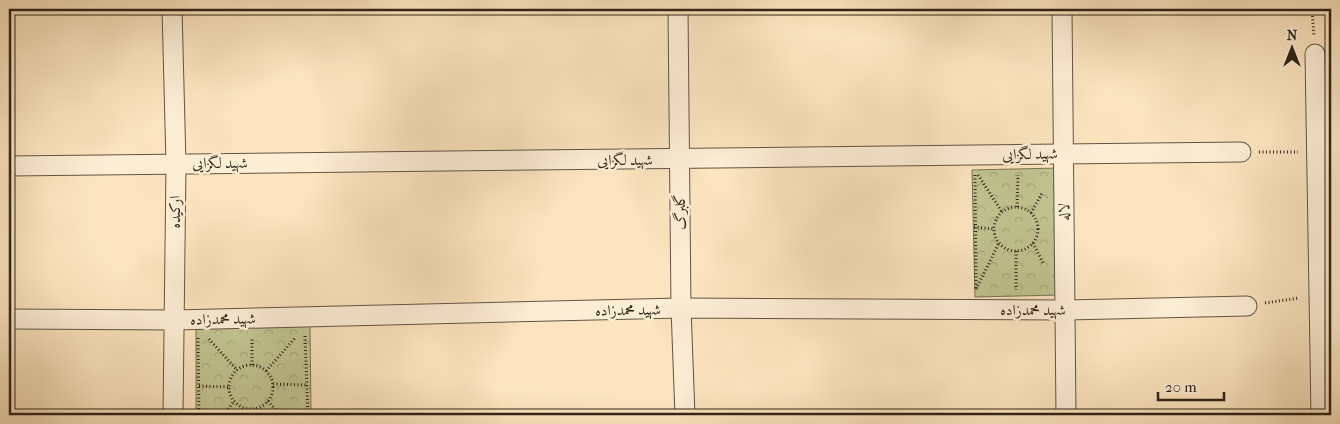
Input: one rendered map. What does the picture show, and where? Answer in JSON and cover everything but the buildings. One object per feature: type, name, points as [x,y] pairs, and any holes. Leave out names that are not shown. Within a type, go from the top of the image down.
[{"type":"street","name":"ارکیده","points":[[172,9],[176,164],[173,415]]},
{"type":"street","name":"گلبرگ","points":[[678,9],[681,308],[686,415]]},
{"type":"street","name":"لاله","points":[[1062,9],[1066,415]]},
{"type":"street","points":[[1315,54],[1317,152],[1325,294],[1321,415]]},
{"type":"street","name":"شهید لگزایی","points":[[9,166],[679,160],[1241,152]]},
{"type":"street","name":"شهید محمدزاده","points":[[9,319],[309,322],[681,308],[1066,310],[1247,306]]},
{"type":"path","points":[[1312,9],[1315,54]]},
{"type":"path","points":[[1241,152],[1317,152]]},
{"type":"path","points":[[976,291],[975,170],[1002,212]]},
{"type":"path","points":[[1017,207],[1018,171]]},
{"type":"path","points":[[1017,207],[1031,213],[1038,226],[1038,235],[1033,243],[1025,249],[1016,251],[1006,248],[999,243],[994,229],[996,219],[1002,212],[1017,207]]},
{"type":"path","points":[[974,227],[994,229]]},
{"type":"path","points":[[967,310],[999,243]]},
{"type":"path","points":[[1016,251],[1016,291]]},
{"type":"path","points":[[1247,306],[1325,294]]},
{"type":"path","points":[[266,371],[309,322]]},
{"type":"path","points":[[308,415],[306,385],[309,322]]},
{"type":"path","points":[[198,328],[199,415]]},
{"type":"path","points":[[252,329],[252,365]]},
{"type":"path","points":[[205,335],[237,370]]},
{"type":"path","points":[[252,365],[266,371],[273,384],[268,400],[260,407],[250,409],[241,406],[234,400],[229,386],[231,377],[237,370],[252,365]]},
{"type":"path","points":[[273,384],[306,385]]},
{"type":"path","points":[[199,386],[229,386]]},
{"type":"path","points":[[224,415],[234,400]]},
{"type":"path","points":[[268,400],[280,415]]},
{"type":"path","points":[[250,409],[250,415]]},
{"type":"green space","points":[[1058,168],[1060,295],[975,297],[972,170]]},
{"type":"green space","points":[[310,324],[311,415],[196,415],[196,325]]}]
